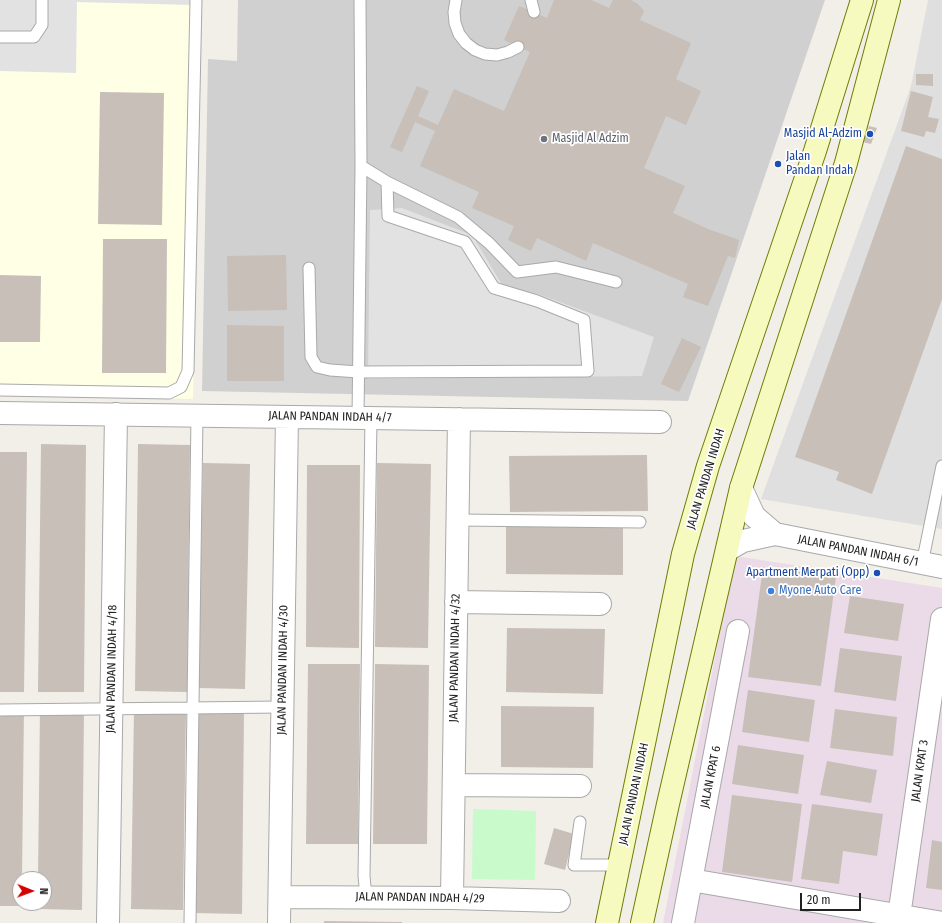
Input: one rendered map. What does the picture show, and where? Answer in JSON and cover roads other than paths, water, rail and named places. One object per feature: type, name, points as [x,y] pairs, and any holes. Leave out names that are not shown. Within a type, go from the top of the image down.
[{"type":"main road","name":"JALAN PANDAN INDAH","points":[[607,923],[685,547],[708,466],[812,159],[862,0]]},
{"type":"main road","points":[[642,923],[741,488],[846,163],[889,0]]},
{"type":"street","name":"JALAN PANDAN INDAH 4/7","points":[[0,413],[660,422]]},
{"type":"street","name":"JALAN PANDAN INDAH 4/18","points":[[108,923],[116,414]]},
{"type":"street","name":"JALAN PANDAN INDAH 4/30","points":[[279,923],[286,417]]},
{"type":"street","name":"JALAN PANDAN INDAH 4/32","points":[[452,898],[459,419]]},
{"type":"street","name":"JALAN PANDAN INDAH 6/1","points":[[741,488],[754,516],[775,534]]},
{"type":"street","name":"JALAN PANDAN INDAH 6/1","points":[[727,550],[743,541],[775,534],[932,565]]},
{"type":"street","points":[[456,602],[600,604]]},
{"type":"street","name":"JALAN KPAT 3","points":[[898,919],[942,619]]},
{"type":"street","name":"JALAN KPAT 6","points":[[683,923],[738,631]]},
{"type":"street","points":[[454,785],[580,786]]},
{"type":"street","points":[[691,880],[898,919],[942,923]]},
{"type":"street","name":"JALAN PANDAN INDAH 4/29","points":[[280,897],[560,900]]},
{"type":"lane","points":[[0,37],[34,37],[42,25],[42,0]]},
{"type":"lane","points":[[0,390],[169,392],[181,387],[188,371],[196,0]]},
{"type":"lane","points":[[360,0],[361,166],[359,372],[364,418],[364,876],[366,897]]},
{"type":"lane","points":[[455,0],[455,23],[459,34],[466,43],[475,50],[486,54],[497,55],[508,52],[518,46]]},
{"type":"lane","points":[[531,0],[534,12]]},
{"type":"lane","points":[[361,166],[387,182],[458,218],[489,243],[517,272],[556,267],[616,282]]},
{"type":"lane","points":[[309,268],[311,357],[317,367],[330,370],[359,372],[588,371],[584,320],[537,301],[494,288],[465,242],[388,216],[387,182]]},
{"type":"lane","points":[[190,923],[197,415]]},
{"type":"lane","points":[[932,565],[942,466]]},
{"type":"lane","points":[[458,520],[640,522]]},
{"type":"lane","points":[[0,710],[282,707]]},
{"type":"lane","points":[[580,822],[574,865],[619,865]]},
{"type":"place","name":"Masjid Al-Adzim","points":[[870,134]]},
{"type":"place","name":"Masjid Al Adzim","points":[[544,139]]},
{"type":"place","name":"Jalan Pandan Indah","points":[[778,164]]},
{"type":"place","name":"Apartment Merpati (Opp)","points":[[877,573]]},
{"type":"place","name":"Myone Auto Care","points":[[771,591]]}]
